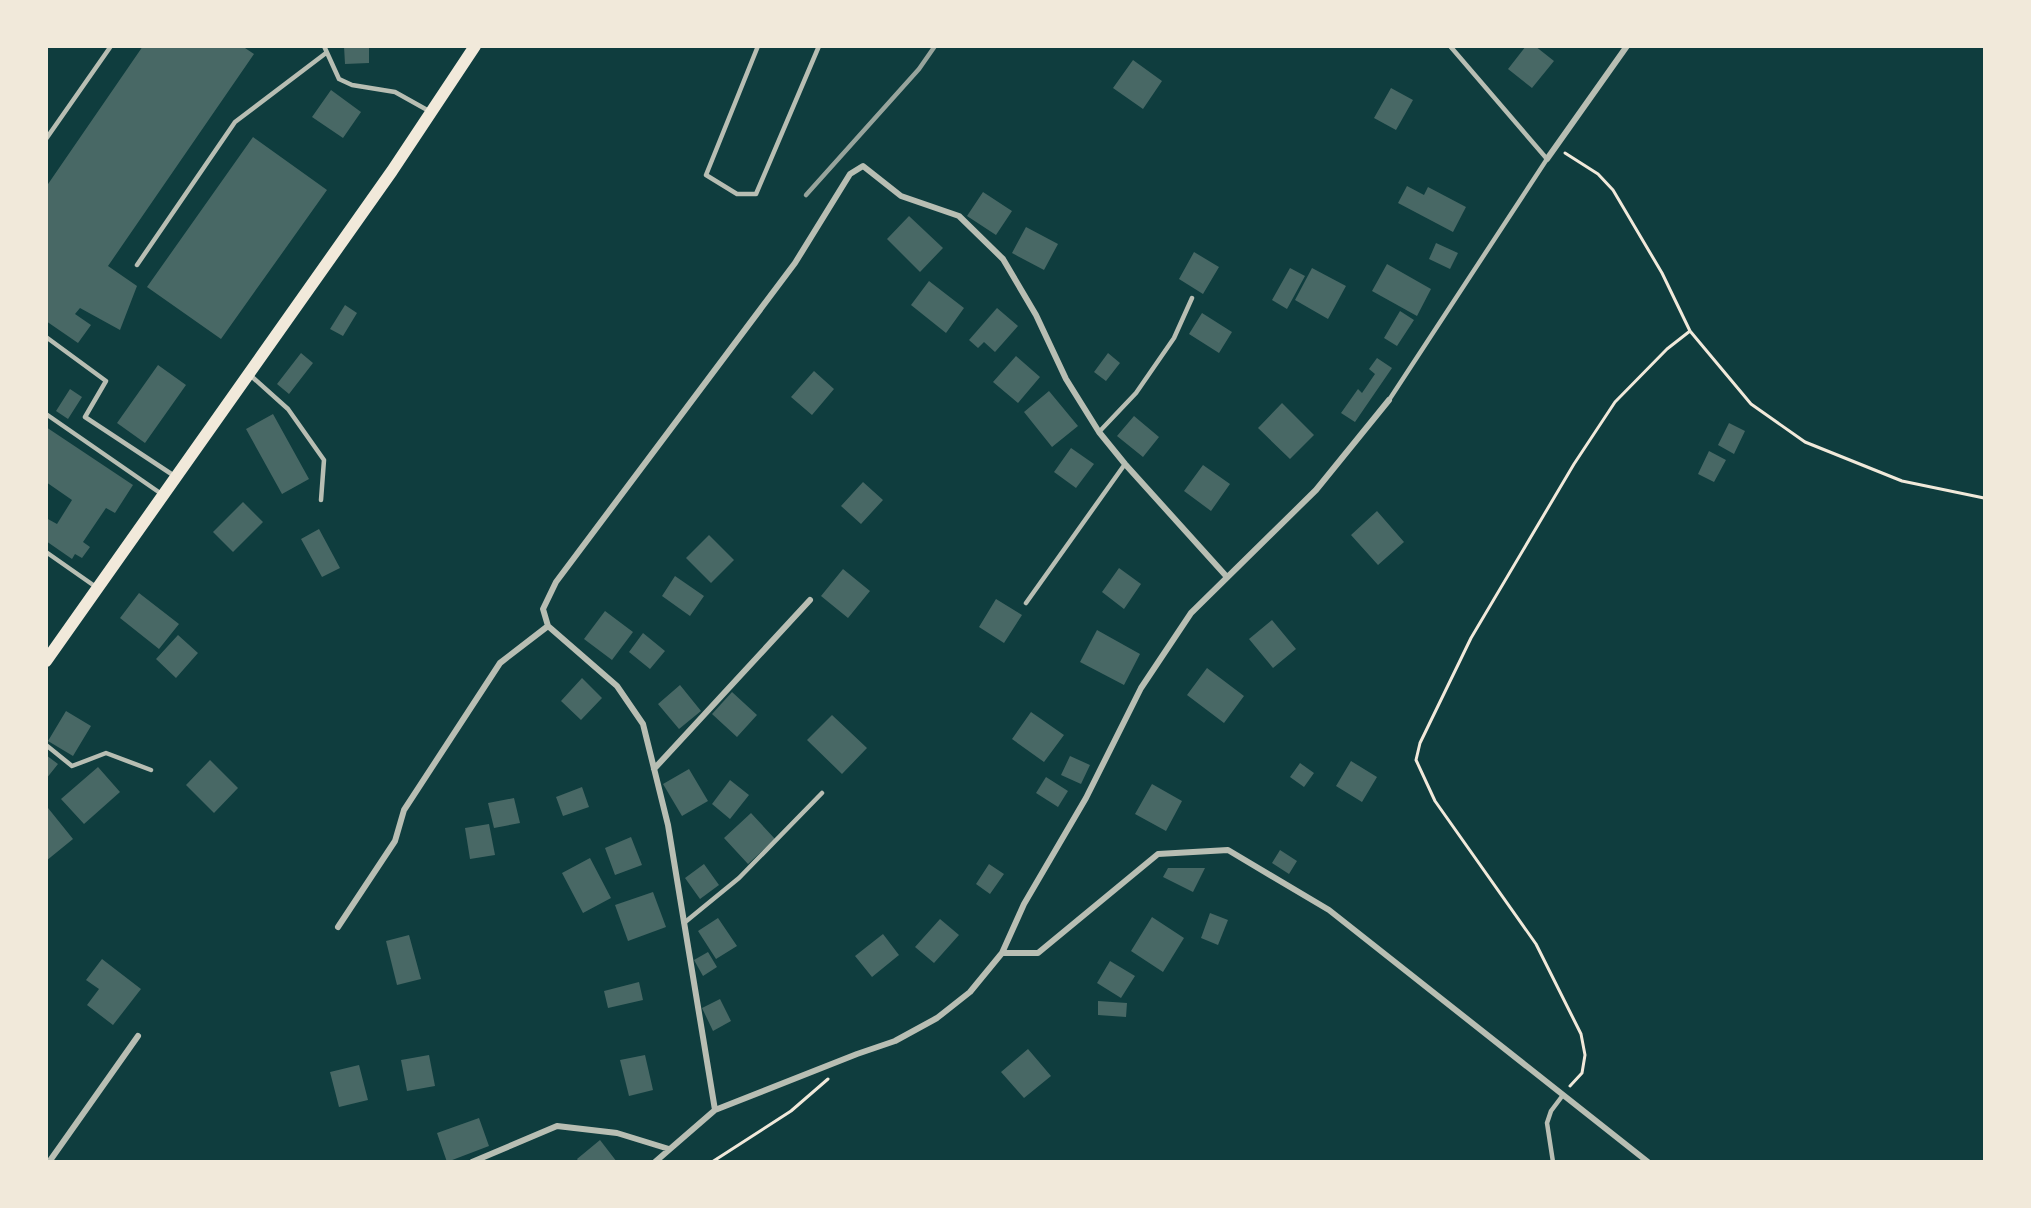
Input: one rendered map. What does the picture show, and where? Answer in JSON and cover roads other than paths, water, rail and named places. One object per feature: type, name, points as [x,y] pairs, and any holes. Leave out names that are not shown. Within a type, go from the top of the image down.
[{"type":"main road","points":[[46,661],[250,375],[475,46]]},
{"type":"street","points":[[1547,159],[1627,46]]},
{"type":"street","points":[[715,1110],[668,825],[643,724],[617,686],[548,626],[543,609],[556,582],[795,263],[850,174],[863,166],[902,196],[959,216],[1003,259],[1036,315],[1066,379],[1099,432],[1227,577]]},
{"type":"street","points":[[655,1161],[715,1110],[895,1041],[937,1018],[970,992],[1002,953],[1024,904],[1086,798],[1141,688],[1191,613],[1316,490],[1389,400]]},
{"type":"street","points":[[654,769],[810,600]]},
{"type":"street","points":[[338,927],[395,842],[404,810],[500,663],[548,626]]},
{"type":"street","points":[[1002,953],[1038,953],[1158,854],[1228,850],[1329,910],[1648,1161]]},
{"type":"street","points":[[49,1161],[138,1036]]},
{"type":"street","points":[[472,1161],[557,1126],[617,1133],[669,1149]]},
{"type":"lane","points":[[46,139],[111,46]]},
{"type":"lane","points":[[324,46],[339,79],[352,85],[394,92],[431,113]]},
{"type":"lane","points":[[758,46],[706,175],[737,194],[756,194],[819,46]]},
{"type":"lane","points":[[1389,400],[1547,159],[1450,46]]},
{"type":"lane","points":[[137,265],[235,122],[326,53]]},
{"type":"lane","points":[[1099,432],[1136,393],[1174,338],[1192,298]]},
{"type":"lane","points":[[46,337],[106,381],[85,417],[177,478]]},
{"type":"lane","points":[[250,375],[288,409],[324,460],[321,500]]},
{"type":"lane","points":[[46,414],[165,496]]},
{"type":"lane","points":[[1026,603],[1125,464]]},
{"type":"lane","points":[[46,552],[98,589]]},
{"type":"lane","points":[[46,745],[72,766],[106,753],[150,770]]},
{"type":"lane","points":[[684,923],[739,878],[822,794]]},
{"type":"lane","points":[[1553,1161],[1547,1123],[1551,1111],[1563,1095]]},
{"type":"railway","points":[[806,195],[919,69],[935,46]]}]
